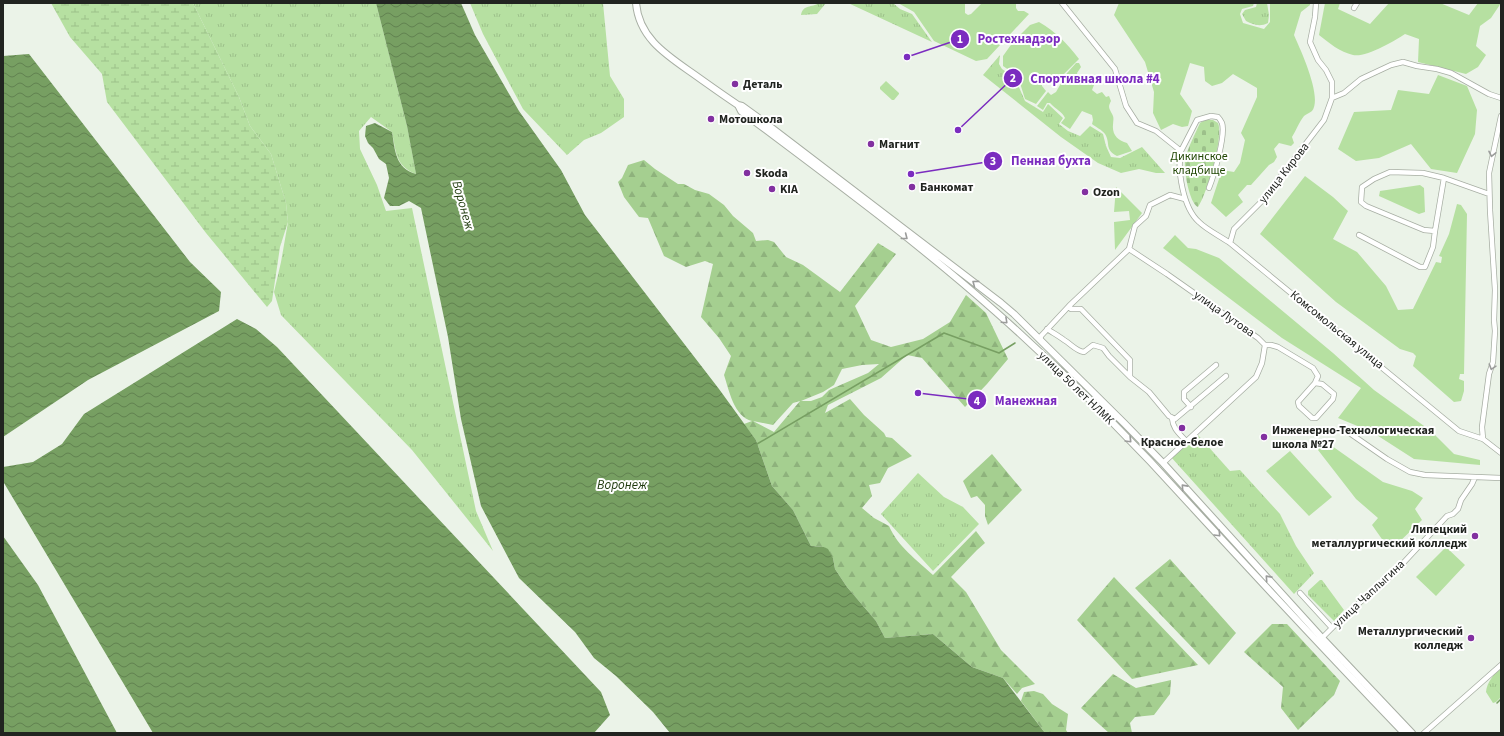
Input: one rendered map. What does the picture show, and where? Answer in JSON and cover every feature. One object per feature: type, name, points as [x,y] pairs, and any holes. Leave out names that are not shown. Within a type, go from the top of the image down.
[{"type":"main road","name":"улица 50 лет НЛМК","points":[[636,4],[640,22],[648,35],[662,52],[737,105],[742,106],[760,119],[996,312],[1111,422],[1177,489],[1313,637],[1404,733]]},
{"type":"main road","name":"улица 50 лет НЛМК","points":[[818,166],[1001,303],[1096,395],[1163,463]]},
{"type":"main road","points":[[1111,422],[1124,423]]},
{"type":"main road","points":[[1163,463],[1322,638],[1412,733]]},
{"type":"main road","points":[[1313,637],[1318,640],[1322,638]]},
{"type":"street","points":[[1062,3],[1073,19],[1095,43],[1115,69],[1126,106],[1137,123],[1156,131],[1181,151]]},
{"type":"street","name":"улица Кирова","points":[[1230,243],[1234,229],[1261,202],[1324,120],[1332,98],[1332,82],[1326,70],[1318,60],[1310,42],[1316,3]]},
{"type":"street","points":[[1354,8],[1357,3]]},
{"type":"street","points":[[1332,98],[1344,93],[1361,79],[1391,65],[1403,62],[1451,73],[1489,94],[1501,98]]},
{"type":"street","points":[[1040,340],[1041,336],[1069,306],[1128,249],[1135,226],[1146,216],[1150,205],[1170,195],[1185,199],[1179,170],[1181,151],[1197,120],[1211,116],[1218,117],[1222,123],[1222,140],[1213,178],[1209,188]]},
{"type":"street","points":[[1483,439],[1482,428],[1489,374],[1493,362],[1496,331],[1494,320],[1495,290],[1489,194],[1491,161],[1501,116]]},
{"type":"street","points":[[1435,231],[1424,230],[1366,206],[1361,202],[1362,187],[1374,178],[1390,172],[1423,173],[1444,178],[1489,194]]},
{"type":"street","points":[[1359,235],[1420,267],[1425,267],[1434,247],[1435,231],[1444,178]]},
{"type":"street","name":"Комсомольская улица","points":[[1185,199],[1198,222],[1230,243],[1459,431],[1483,439],[1501,453]]},
{"type":"street","name":"улица Лутова","points":[[1128,249],[1252,333],[1265,345],[1262,363],[1256,377],[1163,463]]},
{"type":"street","points":[[1069,306],[1071,309],[1081,310],[1130,360],[1130,377]]},
{"type":"street","points":[[1047,329],[1064,339],[1080,352],[1084,352],[1093,345],[1103,348],[1130,377],[1149,392],[1172,418],[1173,426],[1186,441]]},
{"type":"street","points":[[1265,345],[1278,347],[1313,368],[1318,376],[1315,383],[1298,402],[1298,406],[1312,418],[1316,418],[1333,399],[1334,394],[1322,384],[1315,383]]},
{"type":"street","points":[[1191,407],[1184,399],[1184,392],[1216,365]]},
{"type":"street","points":[[1172,418],[1175,419],[1191,407],[1226,376]]},
{"type":"street","points":[[1348,432],[1387,459],[1410,472],[1425,475],[1501,478]]},
{"type":"street","name":"улица Чаплыгина","points":[[1322,638],[1393,574],[1448,516],[1453,514],[1458,509],[1461,500],[1475,477]]},
{"type":"street","points":[[1300,593],[1332,628]]},
{"type":"street","points":[[1424,733],[1501,665]]},
{"type":"green space","points":[[51,3],[193,3],[239,97],[250,126],[271,154],[286,203],[288,222],[280,247],[272,301],[267,307],[206,233],[107,102],[102,74],[70,37]]},
{"type":"green space","points":[[193,3],[376,3],[407,126],[416,174],[409,171],[400,162],[396,152],[392,132],[371,117],[359,131],[360,149],[377,185],[386,211],[412,208],[476,511],[493,551],[412,450],[281,315],[274,292],[288,222],[286,203],[271,154],[250,126],[239,97]]},
{"type":"green space","points":[[470,3],[603,3],[610,76],[624,99],[624,117],[601,133],[584,140],[567,155],[523,109],[483,34]]},
{"type":"green space","points":[[819,3],[826,3],[817,14],[801,15],[804,9]]},
{"type":"green space","points":[[848,3],[893,3],[900,9],[912,14],[932,42]]},
{"type":"green space","points":[[898,3],[965,3],[965,13],[968,15],[982,3],[1016,3],[1016,8],[1018,11],[1024,11],[1029,14],[987,59],[976,61],[934,41],[914,12]]},
{"type":"green space","points":[[1119,3],[1254,3],[1253,6],[1242,9],[1240,14],[1243,23],[1264,29],[1270,22],[1270,3],[1310,3],[1310,5],[1301,12],[1294,35],[1313,84],[1315,104],[1312,111],[1304,116],[1292,137],[1294,143],[1291,146],[1279,143],[1274,149],[1277,157],[1274,162],[1269,165],[1251,185],[1247,185],[1238,195],[1243,202],[1226,217],[1211,203],[1222,170],[1234,172],[1240,163],[1245,140],[1241,133],[1257,97],[1257,88],[1233,74],[1222,83],[1212,86],[1205,81],[1204,67],[1190,63],[1180,94],[1192,111],[1188,126],[1182,127],[1173,124],[1161,130],[1153,113],[1154,92],[1145,62],[1114,15]]},
{"type":"green space","points":[[1257,3],[1267,3],[1269,15],[1268,23],[1260,25],[1252,24],[1246,21],[1242,14],[1245,10],[1256,7]]},
{"type":"green space","points":[[1325,3],[1340,3],[1338,9],[1370,24],[1389,3],[1440,3],[1469,15],[1478,3],[1501,3],[1491,18],[1480,26],[1476,46],[1486,55],[1478,67],[1466,74],[1418,62],[1419,39],[1405,34],[1372,52],[1353,55],[1344,52],[1319,35]]},
{"type":"green space","points":[[1039,22],[1061,38],[1079,59],[1058,80],[1050,75],[1042,83],[1042,86],[1046,91],[1036,104],[1025,99],[1016,76],[1003,66],[1003,56],[1013,42],[1030,25]]},
{"type":"green space","points":[[1000,55],[999,64],[1002,69],[1015,78],[1025,101],[1043,112],[1048,104],[1063,118],[1059,124],[1068,131],[1080,136],[1090,126],[1103,134],[1111,157],[1120,158],[1142,147],[1165,173],[1156,173],[1139,169],[1121,173],[1098,163],[1061,137],[983,75]]},
{"type":"green space","points":[[1076,63],[1079,63],[1081,67],[1077,73],[1078,76],[1085,81],[1089,80],[1092,75],[1095,76],[1096,80],[1092,90],[1097,94],[1102,92],[1106,97],[1109,96],[1111,101],[1109,107],[1113,117],[1113,129],[1115,135],[1121,141],[1127,143],[1132,151],[1117,156],[1110,151],[1105,134],[1092,124],[1092,115],[1082,111],[1070,129],[1061,123],[1065,118],[1064,116],[1050,103],[1047,103],[1043,110],[1037,106],[1048,92],[1051,95],[1056,92],[1060,85],[1060,81]]},
{"type":"green space","points":[[1438,75],[1467,86],[1477,110],[1475,134],[1457,173],[1431,169],[1411,144],[1379,158],[1356,161],[1338,149],[1354,112],[1391,110],[1398,90],[1429,94]]},
{"type":"green space","points":[[886,81],[899,93],[894,100],[892,100],[880,89]]},
{"type":"green space","name":"Дикинское кладбище","points":[[1205,120],[1213,120],[1218,123],[1219,140],[1210,178],[1198,207],[1192,199],[1190,193],[1186,178],[1185,161],[1189,147],[1200,123]]},
{"type":"green space","points":[[644,160],[678,184],[684,184],[695,190],[709,194],[724,205],[733,216],[753,233],[756,241],[768,240],[774,242],[786,257],[803,265],[840,292],[878,243],[896,254],[855,306],[871,340],[891,347],[923,339],[950,322],[966,295],[986,313],[1008,359],[965,407],[922,358],[907,355],[881,378],[828,405],[825,413],[850,399],[864,415],[884,433],[886,437],[892,438],[912,456],[888,468],[880,483],[869,485],[872,496],[862,508],[874,518],[889,526],[903,547],[933,575],[976,531],[985,543],[951,577],[966,592],[1001,650],[1035,684],[1022,688],[1017,694],[1003,678],[972,667],[933,634],[885,638],[876,621],[847,587],[835,569],[833,558],[824,547],[811,546],[793,510],[772,486],[756,440],[744,424],[752,421],[741,414],[730,395],[724,375],[731,356],[719,338],[701,317],[713,264],[705,261],[686,267],[664,256],[648,218],[639,217],[624,197],[618,182],[622,178],[628,165]],"holes":[[[879,364],[868,373],[829,390],[822,397],[811,401],[801,401],[823,392],[834,385],[842,369],[862,365]],[[800,401],[774,432],[753,421],[773,425],[793,403]]]},
{"type":"green space","points":[[1305,176],[1333,197],[1348,211],[1333,239],[1357,252],[1386,286],[1398,310],[1413,309],[1436,262],[1441,263],[1442,257],[1439,256],[1449,234],[1457,204],[1461,205],[1467,214],[1464,374],[1460,374],[1459,379],[1464,381],[1464,391],[1461,401],[1454,402],[1413,366],[1416,356],[1413,353],[1400,349],[1336,302],[1260,234]]},
{"type":"green space","points":[[1420,185],[1424,188],[1425,212],[1419,214],[1379,196],[1380,191]]},
{"type":"green space","points":[[1116,187],[1142,213],[1115,250],[1114,222],[1130,220],[1129,211],[1114,212]]},
{"type":"green space","points":[[1175,235],[1188,248],[1196,249],[1219,258],[1333,353],[1374,390],[1431,431],[1454,454],[1480,460],[1480,465],[1414,459],[1372,432],[1338,418],[1361,388],[1282,338],[1163,248]]},
{"type":"green space","points":[[1198,435],[1230,471],[1240,470],[1280,514],[1296,546],[1314,573],[1294,594],[1171,457]]},
{"type":"green space","points":[[1325,441],[1383,482],[1412,491],[1423,498],[1415,509],[1422,520],[1394,547],[1384,542],[1372,525],[1378,518],[1356,499],[1318,450]]},
{"type":"green space","points":[[1290,451],[1332,497],[1309,516],[1266,471]]},
{"type":"green space","points":[[992,454],[1022,490],[988,525],[985,516],[985,505],[977,496],[971,498],[963,481]]},
{"type":"green space","points":[[918,473],[944,497],[963,507],[979,524],[933,571],[881,514]]},
{"type":"green space","points":[[1446,547],[1465,565],[1436,596],[1416,577]]},
{"type":"green space","points":[[1170,559],[1236,633],[1209,665],[1135,588]]},
{"type":"green space","points":[[1114,577],[1198,665],[1132,679],[1077,620]]},
{"type":"green space","points":[[1320,580],[1322,580],[1344,610],[1334,621],[1308,595],[1308,591]]},
{"type":"green space","points":[[1272,624],[1287,624],[1340,681],[1334,695],[1298,730],[1281,708],[1283,687],[1244,652]]},
{"type":"green space","points":[[1501,667],[1501,697],[1493,703],[1486,692],[1491,678]]},
{"type":"green space","points":[[1113,674],[1136,688],[1171,680],[1170,694],[1154,715],[1135,717],[1130,723],[1132,733],[1109,733],[1081,708]]},
{"type":"green space","points":[[1034,691],[1043,694],[1052,704],[1068,714],[1066,730],[1068,733],[1045,733],[1021,701],[1024,692]]},
{"type":"water","name":"Воронеж","points":[[376,3],[461,3],[475,35],[519,111],[561,170],[585,215],[719,389],[756,440],[772,486],[793,510],[811,546],[824,547],[828,549],[833,558],[835,569],[847,587],[876,621],[885,638],[933,634],[972,667],[1003,678],[1045,733],[670,733],[653,712],[616,676],[594,658],[575,632],[519,578],[481,506],[461,419],[448,337],[421,208],[409,201],[399,206],[390,206],[384,198],[389,178],[386,164],[379,159],[365,136],[366,126],[375,123],[392,132],[397,158],[404,167],[416,174],[407,126]]},
{"type":"water","points":[[29,54],[190,262],[221,292],[219,311],[88,380],[3,437],[3,56]]},
{"type":"water","points":[[237,319],[256,329],[277,347],[601,692],[610,715],[594,733],[153,733],[4,483],[3,467],[33,462],[62,444],[84,414]]},
{"type":"water","points":[[3,536],[38,585],[117,733],[3,733]]},
{"type":"waterway","points":[[757,444],[944,333],[999,353],[1015,343]]},
{"type":"waterway","points":[[1497,703],[1501,699]]},
{"type":"place","name":"Ростехнадзор","points":[[907,57]]},
{"type":"place","name":"Деталь","points":[[735,84]]},
{"type":"place","name":"Мотошкола","points":[[711,119]]},
{"type":"place","name":"Спортивная школа #4","points":[[958,130]]},
{"type":"place","name":"Магнит","points":[[871,144]]},
{"type":"place","name":"Skoda","points":[[747,173]]},
{"type":"place","name":"Пенная бухта","points":[[911,174]]},
{"type":"place","name":"Банкомат","points":[[912,187]]},
{"type":"place","name":"KIA","points":[[772,189]]},
{"type":"place","name":"Ozon","points":[[1085,192]]},
{"type":"place","name":"Манежная","points":[[918,393]]},
{"type":"place","name":"Красное-белое","points":[[1182,428]]},
{"type":"place","name":"Инженерно-Технологическая школа №27","points":[[1264,437]]},
{"type":"place","name":"Липецкий металлургический колледж","points":[[1475,536]]},
{"type":"place","name":"Металлургический колледж","points":[[1471,638]]}]
